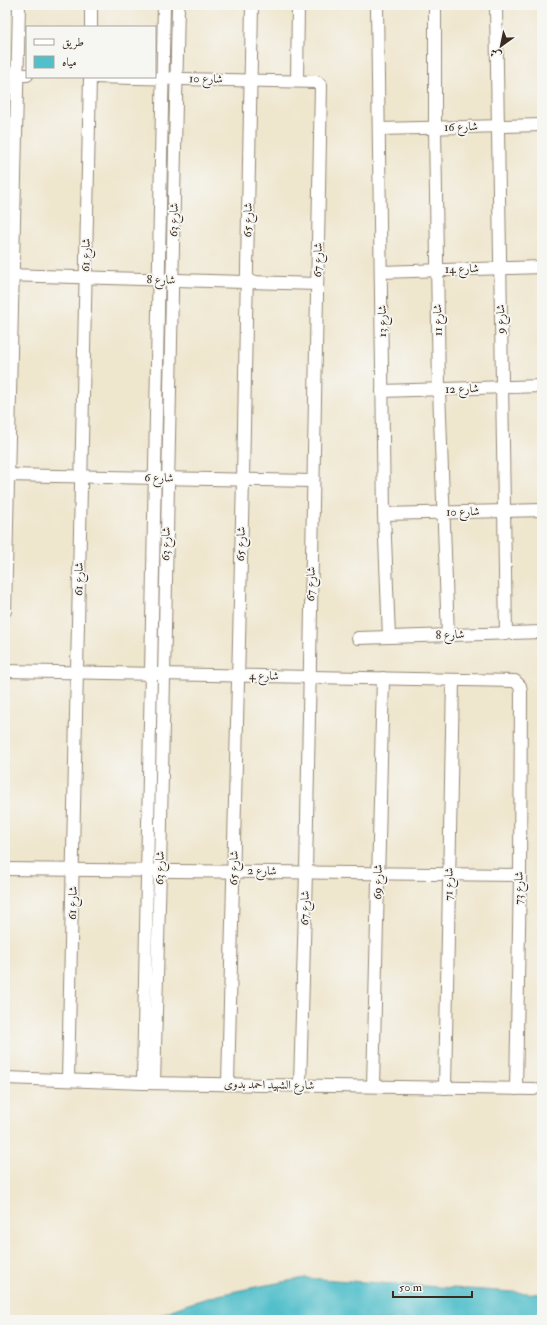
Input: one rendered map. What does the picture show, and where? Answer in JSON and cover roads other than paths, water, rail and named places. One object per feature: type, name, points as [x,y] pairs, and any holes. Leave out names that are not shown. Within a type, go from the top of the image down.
[{"type":"street","points":[[5,611],[9,275],[18,5]]},
{"type":"street","points":[[91,5],[91,26]]},
{"type":"street","name":"شارع 63","points":[[150,1025],[160,870],[155,478],[164,5]]},
{"type":"street","name":"شارع 63","points":[[149,1083],[150,1025],[146,870],[168,478],[178,5]]},
{"type":"street","name":"شارع 65","points":[[228,1084],[243,480],[252,5]]},
{"type":"street","points":[[296,81],[298,5]]},
{"type":"street","name":"شارع 13","points":[[377,5],[382,272],[384,514],[389,637]]},
{"type":"street","name":"شارع 11","points":[[435,5],[440,389],[448,636]]},
{"type":"street","name":"شارع 9","points":[[496,5],[506,634]]},
{"type":"street","name":"شارع 61","points":[[68,1080],[91,78]]},
{"type":"street","name":"شارع 10","points":[[156,78],[296,81],[320,83]]},
{"type":"street","name":"شارع 67","points":[[300,1086],[306,872],[320,83]]},
{"type":"street","name":"شارع 16","points":[[379,129],[542,125]]},
{"type":"street","name":"شارع 14","points":[[382,272],[542,267]]},
{"type":"street","name":"شارع 8","points":[[9,275],[317,284]]},
{"type":"street","name":"شارع 12","points":[[382,391],[542,386]]},
{"type":"street","name":"شارع 6","points":[[6,475],[312,482]]},
{"type":"street","name":"شارع 10","points":[[384,514],[542,510]]},
{"type":"street","name":"شارع 8","points":[[358,638],[542,632]]},
{"type":"street","name":"شارع 4","points":[[5,671],[515,681],[520,686]]},
{"type":"street","name":"شارع 69","points":[[373,1086],[383,678]]},
{"type":"street","name":"شارع 71","points":[[445,1088],[453,680]]},
{"type":"street","name":"شارع 73","points":[[516,1089],[520,875],[520,686]]},
{"type":"street","name":"شارع 2","points":[[5,869],[520,875]]},
{"type":"street","name":"شارع الشهيد احمد بدوى","points":[[5,1078],[149,1083],[534,1089]]},
{"type":"water","points":[[305,1278],[542,1294],[542,1320],[150,1320],[187,1304],[207,1298]]}]
